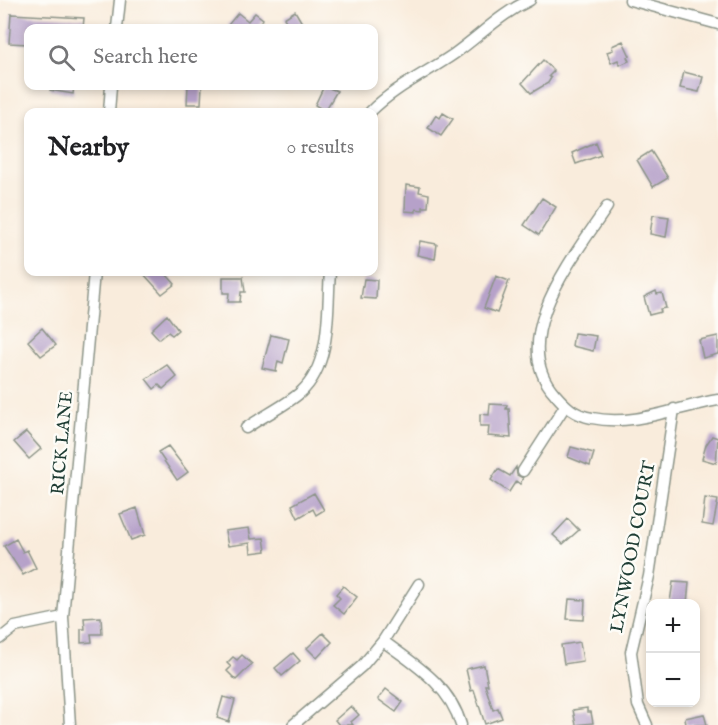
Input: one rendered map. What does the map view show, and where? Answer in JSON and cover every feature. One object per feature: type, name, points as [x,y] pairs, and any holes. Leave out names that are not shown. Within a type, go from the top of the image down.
[{"type":"street","points":[[117,24],[120,0]]},
{"type":"street","points":[[375,108],[403,84],[455,54],[493,21],[530,0]]},
{"type":"street","points":[[630,0],[718,24]]},
{"type":"street","points":[[109,108],[111,90]]},
{"type":"street","points":[[607,207],[568,266],[541,317],[537,345],[544,376],[550,389],[572,412],[593,418],[638,418],[718,400]]},
{"type":"street","name":"RICK LANE","points":[[70,725],[63,617],[94,276]]},
{"type":"street","points":[[246,428],[300,393],[316,371],[327,327],[330,276]]},
{"type":"street","points":[[523,471],[565,406]]},
{"type":"street","name":"LYNWOOD COURT","points":[[646,725],[638,705],[631,652],[649,576],[674,410]]},
{"type":"street","points":[[293,725],[362,666],[383,641],[418,584]]},
{"type":"street","points":[[0,639],[15,627],[63,617]]},
{"type":"street","points":[[383,641],[434,679],[458,716],[460,725]]},
{"type":"building","points":[[295,11],[303,24],[288,24],[284,18]]},
{"type":"building","points":[[238,13],[248,21],[255,13],[263,19],[260,24],[229,24]]},
{"type":"building","points":[[11,14],[84,18],[83,24],[24,24],[24,44],[9,43]]},
{"type":"building","points":[[623,41],[630,56],[627,57],[629,61],[620,65],[618,60],[611,63],[607,52],[613,50],[612,46]]},
{"type":"building","points":[[543,60],[554,71],[549,76],[551,78],[548,83],[531,93],[522,83]]},
{"type":"building","points":[[684,72],[703,77],[699,92],[680,88]]},
{"type":"building","points":[[50,90],[74,90],[73,94]]},
{"type":"building","points":[[188,90],[202,90],[201,104],[187,104]]},
{"type":"building","points":[[322,90],[337,91],[327,108],[315,105]]},
{"type":"building","points":[[443,113],[453,119],[441,136],[428,128],[436,115],[440,118]]},
{"type":"building","points":[[596,142],[601,155],[576,164],[572,153]]},
{"type":"building","points":[[651,151],[668,178],[653,187],[637,160]]},
{"type":"building","points":[[406,185],[420,187],[419,192],[429,194],[428,207],[423,207],[423,210],[416,209],[416,212],[405,211]]},
{"type":"building","points":[[542,198],[556,207],[539,235],[524,225]]},
{"type":"building","points":[[653,215],[669,217],[666,237],[650,234]]},
{"type":"building","points":[[420,241],[437,244],[435,259],[417,255]]},
{"type":"building","points":[[146,276],[168,276],[175,284],[162,294]]},
{"type":"building","points":[[496,276],[509,281],[497,313],[484,308]]},
{"type":"building","points":[[223,277],[243,277],[245,292],[241,292],[240,302],[228,302],[229,293],[223,293]]},
{"type":"building","points":[[364,279],[377,280],[376,299],[361,298]]},
{"type":"building","points":[[656,291],[657,294],[662,293],[666,308],[649,315],[644,297]]},
{"type":"building","points":[[167,315],[178,330],[172,335],[168,332],[159,339],[151,330]]},
{"type":"building","points":[[42,328],[56,345],[41,356],[28,341]]},
{"type":"building","points":[[574,333],[596,336],[593,351],[572,346]]},
{"type":"building","points":[[271,335],[289,339],[283,363],[278,361],[276,371],[262,368]]},
{"type":"building","points":[[718,336],[718,354],[703,358],[699,340]]},
{"type":"building","points":[[167,365],[177,377],[163,389],[159,385],[154,389],[146,379]]},
{"type":"building","points":[[490,404],[507,405],[511,438],[488,436],[489,426],[480,426],[480,414],[489,415]]},
{"type":"building","points":[[26,432],[41,449],[29,459],[14,442]]},
{"type":"building","points":[[712,436],[718,438],[716,463],[702,459],[706,445]]},
{"type":"building","points":[[168,446],[188,472],[177,480],[158,452]]},
{"type":"building","points":[[571,447],[594,453],[590,466],[568,457]]},
{"type":"building","points":[[516,467],[517,475],[523,478],[520,484],[516,481],[509,492],[491,480],[498,469],[510,476]]},
{"type":"building","points":[[314,493],[324,510],[316,515],[313,509],[298,518],[292,505]]},
{"type":"building","points":[[705,498],[718,500],[713,526],[702,524]]},
{"type":"building","points":[[137,508],[145,535],[131,540],[120,514]]},
{"type":"building","points":[[568,519],[579,530],[563,544],[553,535]]},
{"type":"building","points":[[249,528],[251,539],[264,538],[266,551],[251,553],[250,543],[228,546],[225,531]]},
{"type":"building","points":[[16,539],[23,552],[27,550],[36,568],[23,575],[4,546]]},
{"type":"building","points":[[673,582],[689,583],[687,599],[670,599]]},
{"type":"building","points":[[343,586],[357,597],[344,614],[333,605],[340,598],[336,594]]},
{"type":"building","points":[[569,599],[585,600],[584,620],[567,619]]},
{"type":"building","points":[[101,617],[102,634],[91,634],[92,642],[81,643],[81,629],[85,629],[84,618]]},
{"type":"building","points":[[323,633],[332,642],[317,658],[307,648]]},
{"type":"building","points":[[580,642],[583,661],[564,664],[561,645]]},
{"type":"building","points":[[293,653],[300,661],[282,676],[275,668]]},
{"type":"building","points":[[242,655],[252,664],[236,680],[227,671],[231,667],[227,663],[233,657],[237,660]]},
{"type":"building","points":[[484,665],[488,685],[485,685],[493,710],[498,708],[502,718],[485,724],[474,690],[471,691],[466,669]]},
{"type":"building","points":[[386,689],[403,702],[396,712],[378,699]]},
{"type":"building","points":[[223,697],[235,700],[229,722],[217,718]]},
{"type":"building","points":[[351,706],[359,715],[351,722],[353,725],[339,725],[335,720]]},
{"type":"building","points":[[587,708],[587,712],[591,712],[593,723],[576,725],[573,710]]},
{"type":"building","points":[[704,714],[707,725],[686,725],[685,718]]}]
